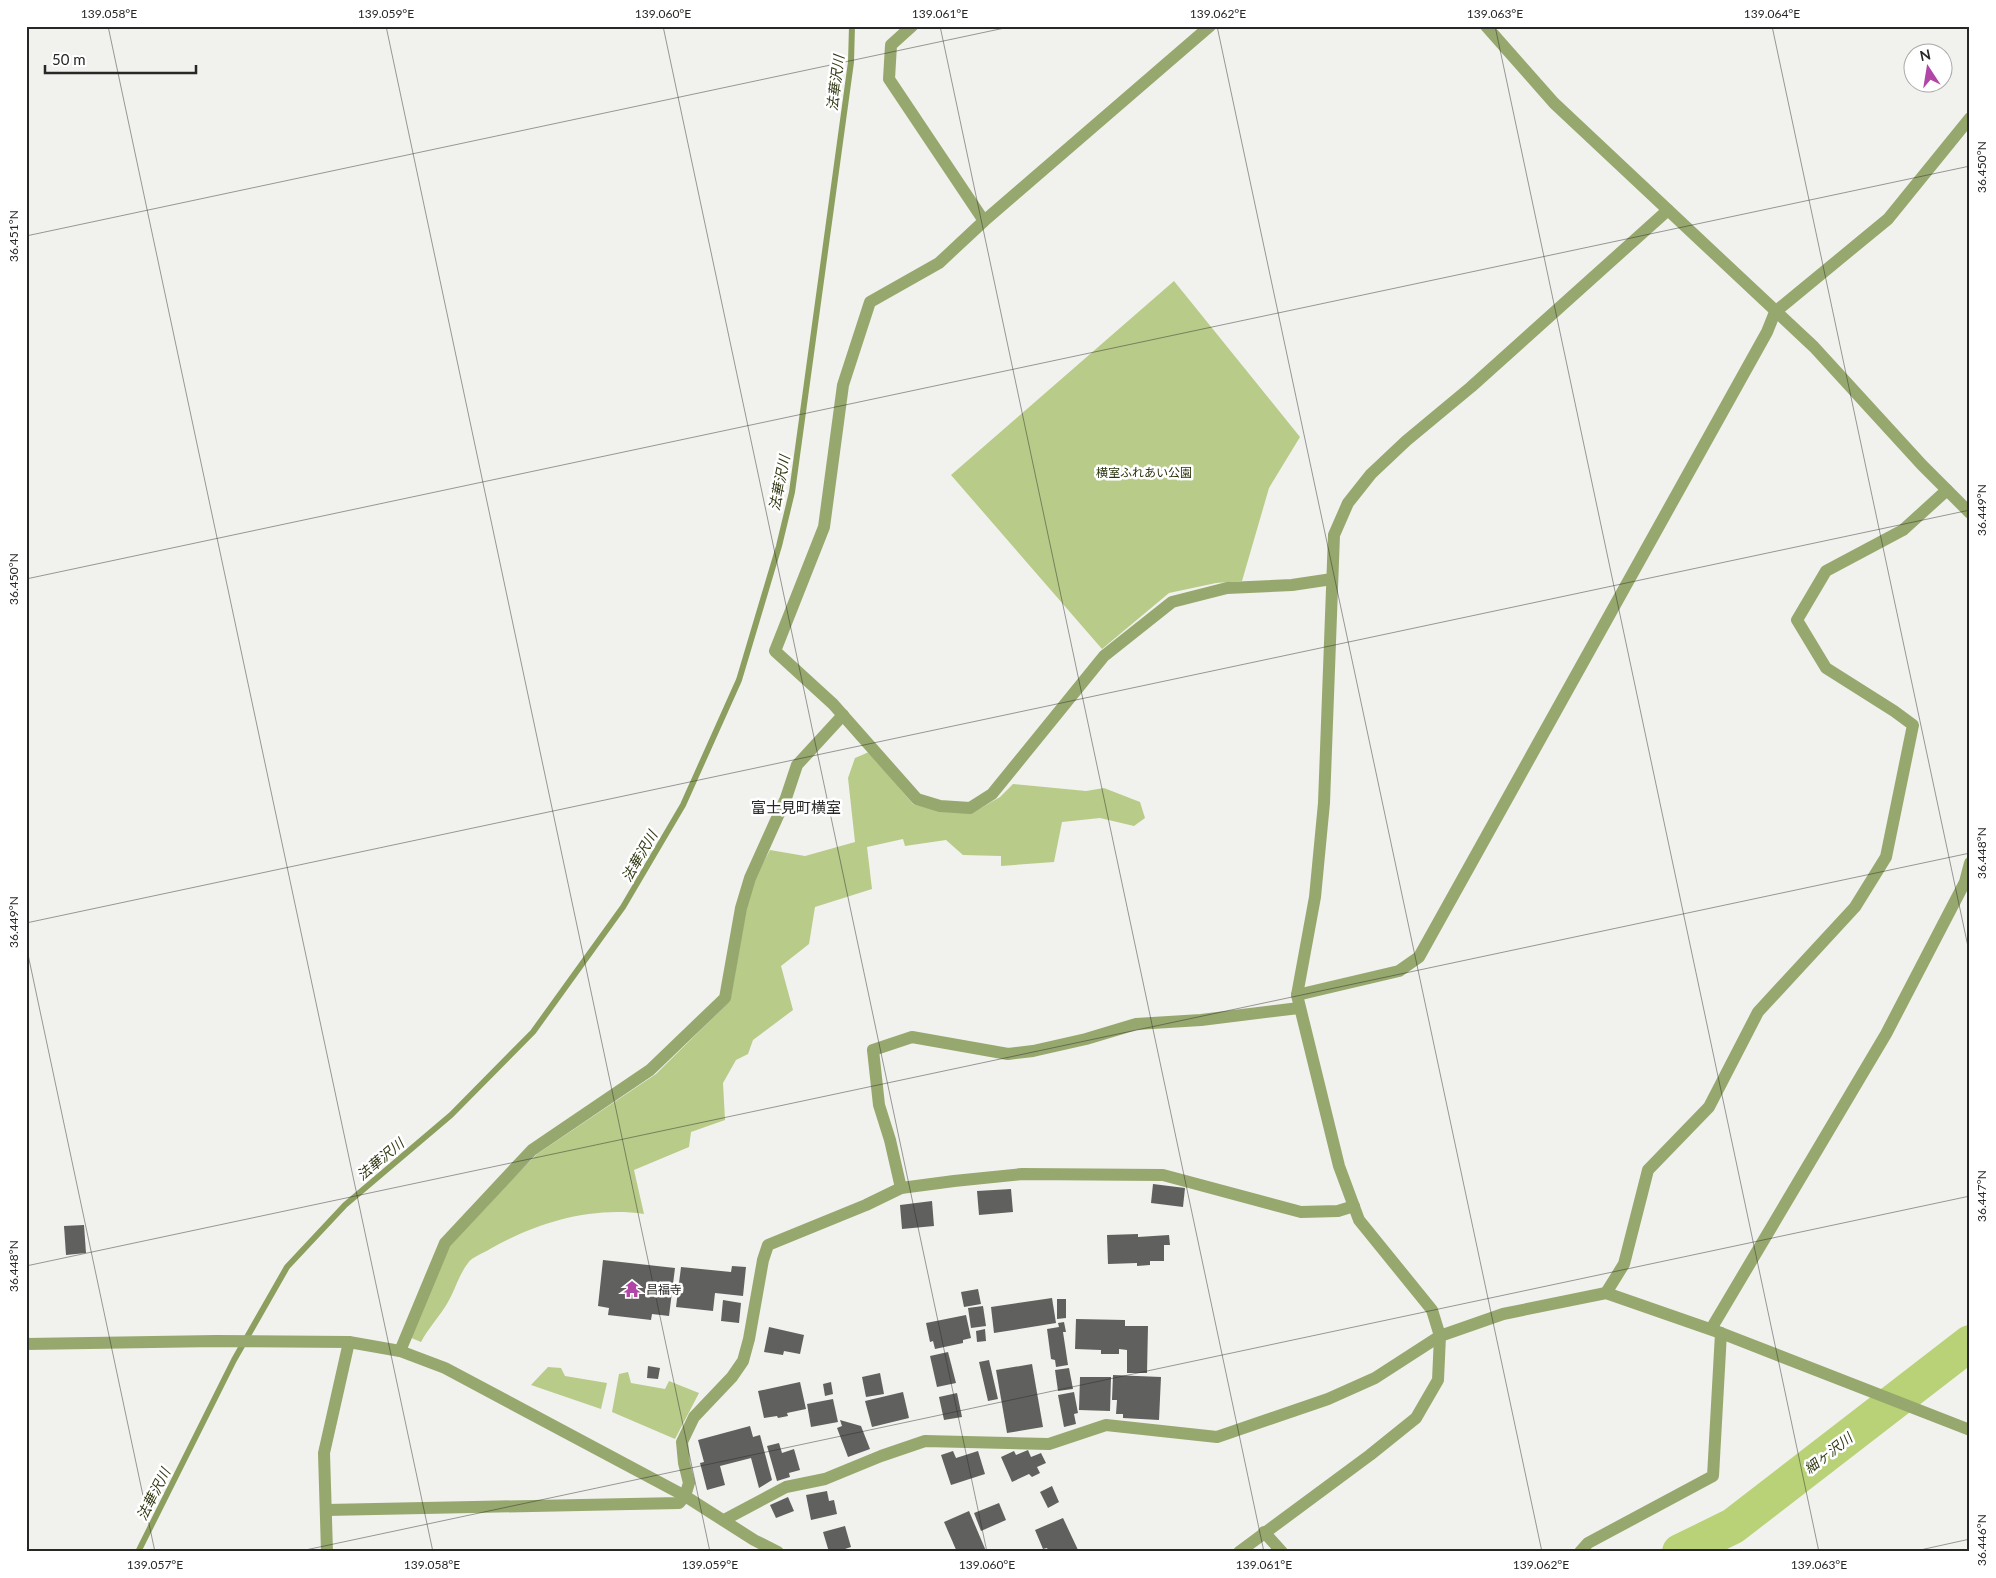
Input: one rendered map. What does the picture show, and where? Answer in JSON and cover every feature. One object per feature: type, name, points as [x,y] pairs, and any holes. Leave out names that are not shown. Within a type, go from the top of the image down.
[{"type":"street","points":[[912,26],[891,45],[889,79],[984,221]]},
{"type":"street","points":[[1210,26],[984,221],[940,263],[870,302],[843,385],[824,527],[775,651],[843,716],[917,799],[940,806],[970,808],[992,794],[1104,656],[1172,602],[1228,588],[1292,585],[1332,579]]},
{"type":"street","points":[[1486,26],[1554,103],[1814,347],[1947,490],[1968,508]]},
{"type":"street","points":[[1297,994],[1399,972],[1419,957],[1767,332],[1775,312],[1888,219],[1970,118]]},
{"type":"street","points":[[1239,1552],[1370,1455],[1416,1418],[1438,1380],[1440,1336],[1432,1310],[1360,1220],[1354,1206],[1340,1166],[1297,994],[1315,897],[1324,804],[1334,535],[1348,503],[1371,474],[1406,441],[1503,359],[1668,210]]},
{"type":"street","points":[[1606,1293],[1624,1264],[1648,1170],[1710,1107],[1758,1012],[1855,907],[1886,857],[1913,726],[1894,711],[1826,668],[1797,620],[1826,571],[1902,530],[1947,490]]},
{"type":"street","points":[[400,1351],[445,1243],[532,1150],[650,1070],[725,998],[741,908],[750,878],[786,798],[797,765],[843,716]]},
{"type":"street","points":[[1580,1552],[1588,1543],[1713,1476],[1716,1331],[1886,1034],[1965,882],[1970,863]]},
{"type":"street","points":[[901,1188],[890,1140],[879,1104],[873,1050],[912,1037],[1008,1054],[1033,1051],[1086,1039],[1136,1024],[1201,1020],[1299,1008]]},
{"type":"street","points":[[326,1510],[679,1503],[685,1496],[688,1483],[682,1442],[694,1417],[732,1377],[743,1361],[749,1339],[763,1260],[768,1246],[901,1188],[1022,1174],[1163,1175],[1301,1212],[1338,1211],[1354,1206]]},
{"type":"street","points":[[724,1520],[786,1487],[825,1480],[881,1456],[925,1441],[1049,1444],[1106,1425],[1217,1437],[1328,1399],[1375,1378],[1440,1336],[1503,1314],[1606,1293],[1716,1331],[1970,1430]]},
{"type":"street","points":[[26,1344],[216,1341],[349,1342],[400,1351],[445,1368],[685,1496],[754,1540],[778,1552]]},
{"type":"street","points":[[327,1552],[324,1453],[349,1342]]},
{"type":"street","points":[[1264,1532],[1282,1552]]},
{"type":"green space","name":"横室ふれあい公園","points":[[1174,281],[1300,437],[1269,488],[1242,581],[1216,583],[1169,593],[1102,649],[951,475]]},
{"type":"green space","points":[[869,752],[913,804],[937,810],[974,812],[1000,797],[1013,784],[1086,791],[1104,788],[1140,802],[1145,818],[1134,826],[1100,818],[1062,822],[1054,862],[1001,866],[1001,856],[963,855],[946,840],[905,846],[903,839],[867,847],[872,889],[815,907],[809,944],[781,966],[793,1010],[753,1040],[748,1054],[736,1060],[723,1083],[725,1120],[691,1132],[689,1147],[634,1170],[644,1214],[604,1212],[564,1219],[526,1231],[475,1257],[468,1263],[461,1274],[448,1302],[421,1342],[409,1337],[448,1245],[537,1154],[656,1074],[730,1001],[746,910],[755,878],[770,850],[805,856],[855,842],[848,778],[855,758]]},
{"type":"green space","points":[[548,1367],[561,1368],[565,1376],[607,1383],[601,1409],[531,1385]]},
{"type":"green space","points":[[628,1372],[631,1383],[665,1389],[669,1381],[699,1393],[675,1439],[612,1412],[619,1374]]},
{"type":"building","points":[[1153,1184],[1185,1188],[1183,1207],[1151,1203]]},
{"type":"building","points":[[1011,1189],[1013,1212],[979,1215],[977,1191]]},
{"type":"building","points":[[932,1201],[934,1226],[902,1229],[900,1205]]},
{"type":"building","points":[[84,1225],[86,1253],[66,1255],[64,1226]]},
{"type":"building","points":[[1138,1234],[1138,1237],[1169,1235],[1170,1245],[1164,1245],[1164,1261],[1150,1261],[1150,1265],[1137,1266],[1137,1263],[1108,1264],[1107,1235]]},
{"type":"building","points":[[603,1260],[675,1268],[669,1316],[652,1314],[651,1320],[608,1315],[609,1308],[598,1306]]},
{"type":"building","points":[[732,1266],[746,1267],[743,1296],[715,1293],[713,1311],[676,1307],[681,1267],[731,1272]]},
{"type":"building","points":[[978,1289],[981,1304],[964,1307],[961,1292]]},
{"type":"building","points":[[1052,1298],[1056,1323],[994,1333],[991,1307]]},
{"type":"building","points":[[1057,1299],[1066,1299],[1066,1318],[1057,1319]]},
{"type":"building","points":[[723,1300],[741,1303],[739,1323],[721,1321]]},
{"type":"building","points":[[983,1306],[986,1326],[971,1328],[968,1308]]},
{"type":"building","points":[[966,1315],[971,1338],[963,1340],[963,1343],[935,1349],[933,1341],[930,1342],[926,1323]]},
{"type":"building","points":[[1076,1319],[1125,1320],[1125,1326],[1148,1326],[1147,1373],[1127,1373],[1127,1350],[1119,1349],[1119,1354],[1101,1354],[1101,1350],[1075,1349]]},
{"type":"building","points":[[1064,1322],[1066,1332],[1063,1332],[1068,1365],[1056,1367],[1055,1360],[1051,1359],[1047,1329],[1059,1327],[1058,1323]]},
{"type":"building","points":[[769,1327],[804,1335],[800,1354],[784,1351],[783,1355],[764,1352]]},
{"type":"building","points":[[985,1329],[986,1341],[977,1342],[976,1331]]},
{"type":"building","points":[[948,1352],[956,1383],[937,1387],[930,1356]]},
{"type":"building","points":[[989,1360],[998,1399],[988,1401],[979,1362]]},
{"type":"building","points":[[1032,1364],[1043,1427],[1007,1433],[996,1370]]},
{"type":"building","points":[[648,1366],[660,1368],[658,1379],[647,1378]]},
{"type":"building","points":[[1069,1368],[1073,1389],[1058,1391],[1055,1370]]},
{"type":"building","points":[[880,1373],[884,1394],[866,1397],[862,1377]]},
{"type":"building","points":[[1113,1375],[1161,1377],[1159,1420],[1123,1418],[1123,1414],[1116,1414],[1117,1400],[1112,1400]]},
{"type":"building","points":[[1080,1377],[1111,1377],[1110,1411],[1079,1410]]},
{"type":"building","points":[[800,1382],[806,1409],[787,1413],[788,1416],[764,1418],[758,1391]]},
{"type":"building","points":[[831,1382],[833,1394],[825,1396],[823,1384]]},
{"type":"building","points":[[903,1392],[909,1418],[872,1427],[865,1401]]},
{"type":"building","points":[[1074,1392],[1078,1413],[1074,1414],[1076,1424],[1064,1427],[1058,1395]]},
{"type":"building","points":[[957,1393],[962,1417],[944,1420],[939,1397]]},
{"type":"building","points":[[833,1399],[838,1422],[811,1427],[807,1404]]},
{"type":"building","points":[[840,1420],[861,1426],[870,1449],[848,1457],[837,1428],[842,1426]]},
{"type":"building","points":[[750,1426],[753,1437],[760,1435],[772,1480],[759,1488],[751,1458],[720,1466],[725,1485],[707,1490],[700,1463],[704,1462],[698,1440]]},
{"type":"building","points":[[779,1443],[782,1453],[794,1449],[800,1470],[789,1473],[790,1477],[777,1481],[767,1446]]},
{"type":"building","points":[[1028,1450],[1031,1457],[1041,1453],[1046,1463],[1037,1467],[1040,1473],[1032,1477],[1029,1474],[1012,1482],[1001,1457],[1014,1451],[1016,1455]]},
{"type":"building","points":[[953,1451],[956,1458],[978,1451],[985,1474],[951,1485],[941,1455]]},
{"type":"building","points":[[1052,1486],[1059,1502],[1048,1508],[1040,1492]]},
{"type":"building","points":[[827,1491],[829,1501],[834,1500],[837,1514],[811,1520],[806,1495]]},
{"type":"building","points":[[788,1497],[794,1511],[776,1518],[770,1505]]},
{"type":"building","points":[[999,1503],[1006,1520],[981,1531],[974,1513]]},
{"type":"building","points":[[969,1511],[986,1551],[957,1552],[944,1522]]},
{"type":"building","points":[[1063,1518],[1079,1552],[1049,1552],[1047,1548],[1043,1549],[1035,1530]]},
{"type":"building","points":[[845,1526],[851,1547],[836,1552],[829,1552],[823,1532]]},
{"type":"waterway","name":"法華沢川","points":[[138,1552],[234,1360],[287,1267],[345,1205],[451,1115],[533,1032],[623,907],[683,805],[739,680],[779,546],[792,492],[851,62],[852,26]]},
{"type":"waterway","name":"細ヶ沢川","points":[[1680,1552],[1733,1526],[1970,1343]]},
{"type":"place","name":"昌福寺","points":[[632,1289]]},
{"type":"district","name":"富士見町横室","points":[[796,807]]}]
